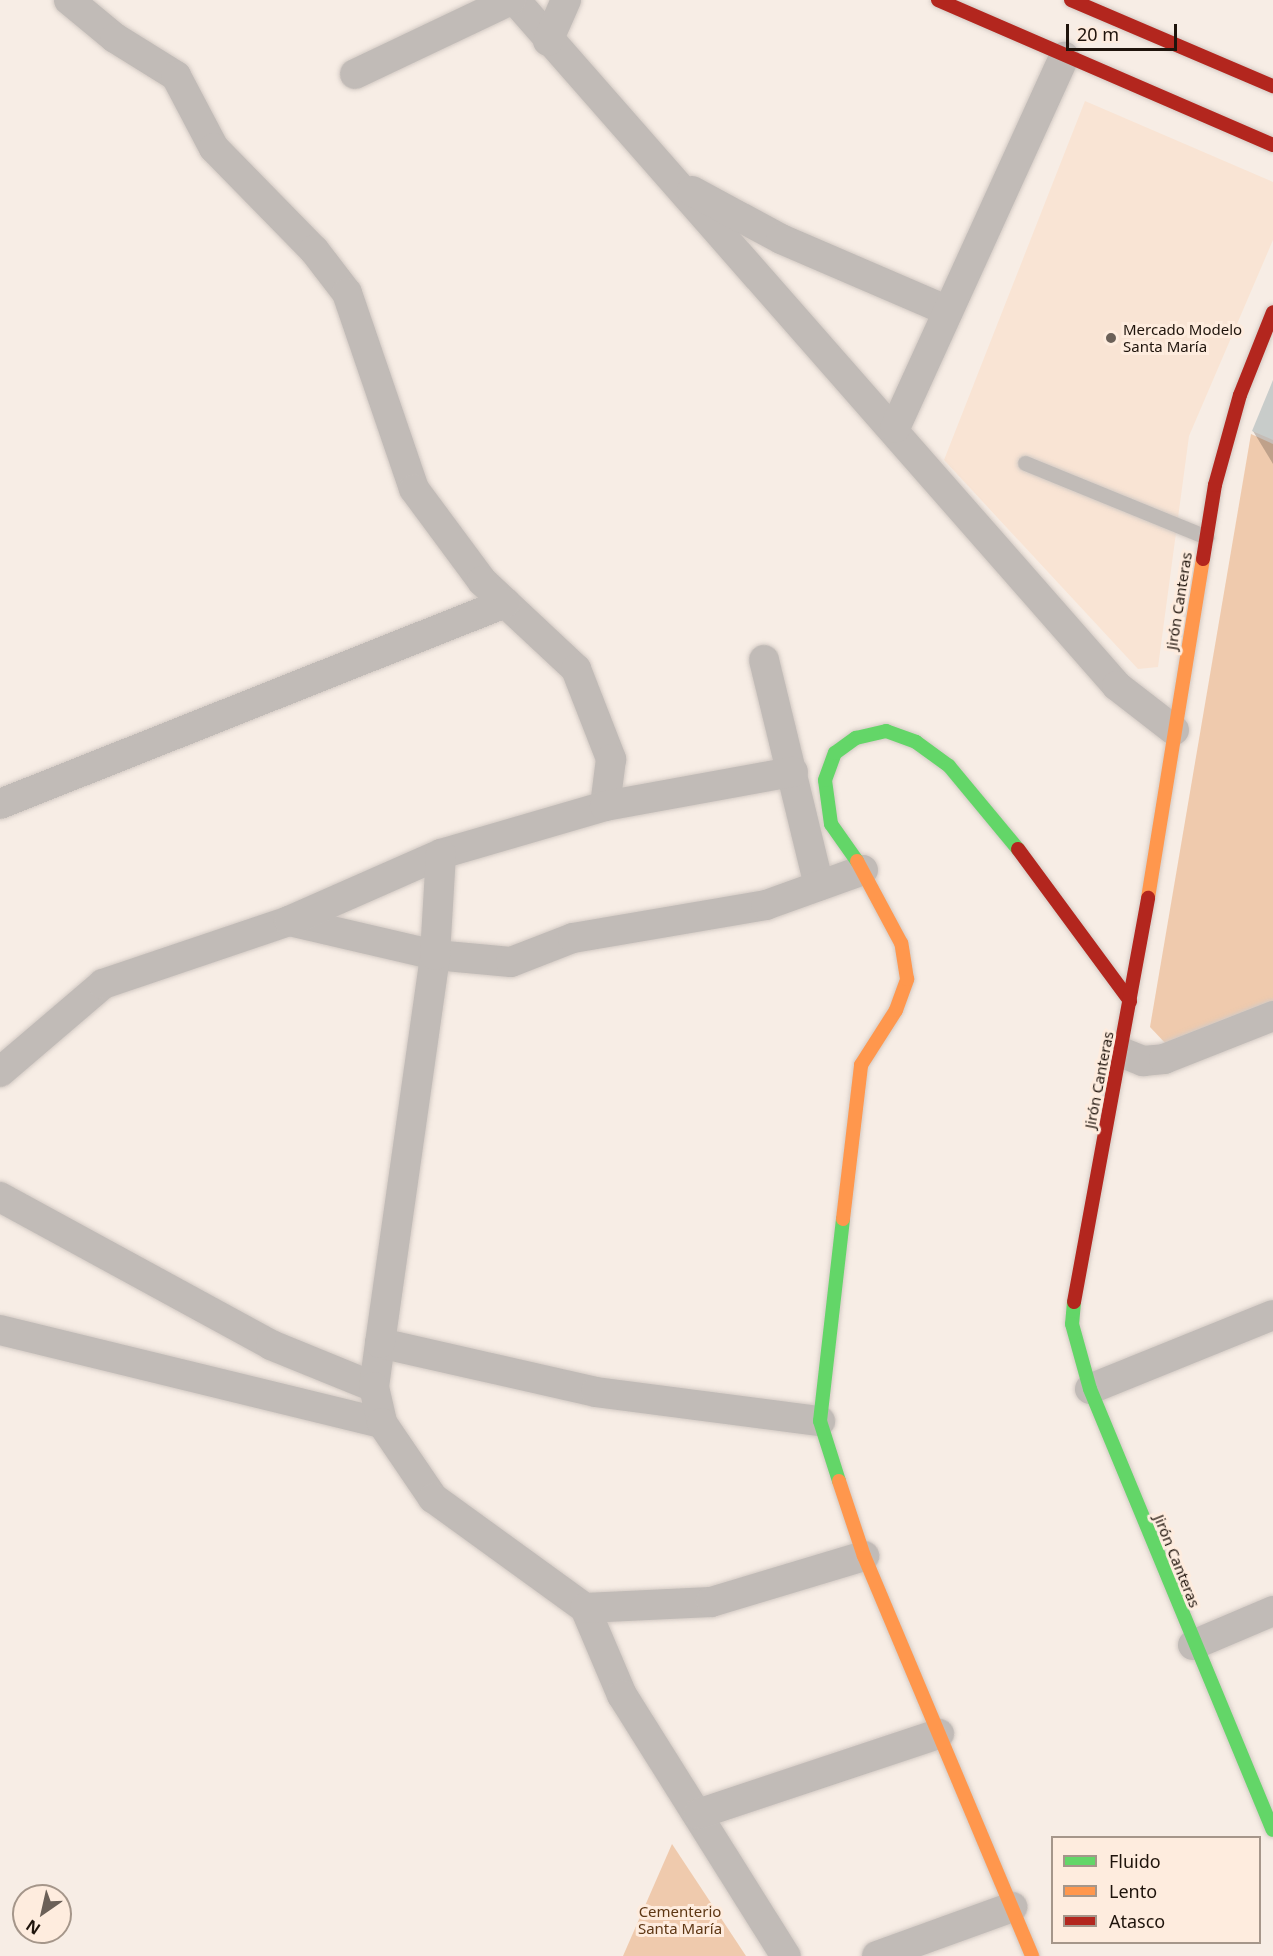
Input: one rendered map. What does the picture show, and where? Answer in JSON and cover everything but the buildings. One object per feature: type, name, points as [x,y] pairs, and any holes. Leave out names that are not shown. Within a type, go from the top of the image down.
[{"type":"street","points":[[69,0],[115,38],[176,76],[214,148],[314,250],[347,293],[414,489],[482,581],[576,669],[611,759],[605,806]]},
{"type":"street","points":[[354,74],[513,0],[895,428],[1117,686],[1174,730]]},
{"type":"street","points":[[548,41],[566,0]]},
{"type":"street","points":[[938,0],[1064,57],[1273,146]]},
{"type":"street","points":[[1071,0],[1273,86]]},
{"type":"street","points":[[895,428],[1064,57]]},
{"type":"street","points":[[674,181],[781,239],[948,311]]},
{"type":"street","name":"Jirón Canteras","points":[[1273,312],[1240,395],[1206,537],[1123,1053],[1076,1271],[1072,1324],[1090,1389],[1193,1645],[1273,1830]]},
{"type":"street","points":[[0,804],[505,603]]},
{"type":"street","points":[[764,660],[819,885]]},
{"type":"street","points":[[1032,1956],[864,1556],[820,1421],[861,1065],[896,1010],[907,979],[901,943],[863,870],[831,824],[825,780],[835,753],[856,738],[886,731],[916,742],[950,766],[1033,867],[1130,1001]]},
{"type":"street","points":[[0,1072],[103,984],[290,921],[441,854],[605,806],[793,772]]},
{"type":"street","points":[[441,854],[435,955],[374,1387],[382,1423],[433,1498],[585,1608],[622,1695],[786,1956]]},
{"type":"street","points":[[290,921],[435,955],[511,962],[573,938],[713,916],[863,870]]},
{"type":"street","points":[[1123,1053],[1143,1061],[1164,1059],[1273,1016]]},
{"type":"street","points":[[0,1197],[271,1345],[374,1387]]},
{"type":"street","points":[[1090,1389],[1273,1315]]},
{"type":"street","points":[[0,1330],[382,1423]]},
{"type":"street","points":[[380,1343],[596,1392],[820,1421]]},
{"type":"street","points":[[585,1608],[711,1602],[864,1556]]},
{"type":"street","points":[[1193,1645],[1273,1611]]},
{"type":"street","points":[[698,1814],[939,1734]]},
{"type":"street","points":[[877,1956],[1012,1907]]},
{"type":"lane","points":[[1025,463],[1206,537]]},
{"type":"shaded area","name":"Mercado Modelo Santa María","points":[[1085,101],[1273,182],[1273,240],[1189,436],[1158,667],[1138,669],[944,460]]},
{"type":"green space","points":[[1251,434],[1273,444],[1273,1002],[1167,1045],[1150,1027]]},
{"type":"green space","name":"Cementerio Santa María","points":[[672,1844],[746,1956],[623,1956]]},
{"type":"traffic: fast","points":[[857,861],[831,824],[825,780],[835,753],[856,738],[886,731],[916,742],[949,766],[1018,849]]},
{"type":"traffic: fast","points":[[839,1481],[820,1421],[843,1219]]},
{"type":"traffic: fast","points":[[1074,1302],[1072,1324],[1090,1389],[1273,1830]]},
{"type":"traffic: slow","points":[[1148,898],[1203,559]]},
{"type":"traffic: slow","points":[[843,1219],[861,1065],[896,1010],[907,979],[901,943],[857,861]]},
{"type":"traffic: slow","points":[[839,1481],[864,1556],[1032,1956]]},
{"type":"traffic: jam","points":[[938,0],[1273,145]]},
{"type":"traffic: jam","points":[[1071,0],[1273,86]]},
{"type":"traffic: jam","points":[[1203,559],[1215,485],[1240,395],[1273,312]]},
{"type":"traffic: jam","points":[[1018,849],[1130,1001]]},
{"type":"traffic: jam","points":[[1074,1302],[1148,898]]},
{"type":"place","name":"Mercado Modelo Santa María","points":[[1111,338]]}]
